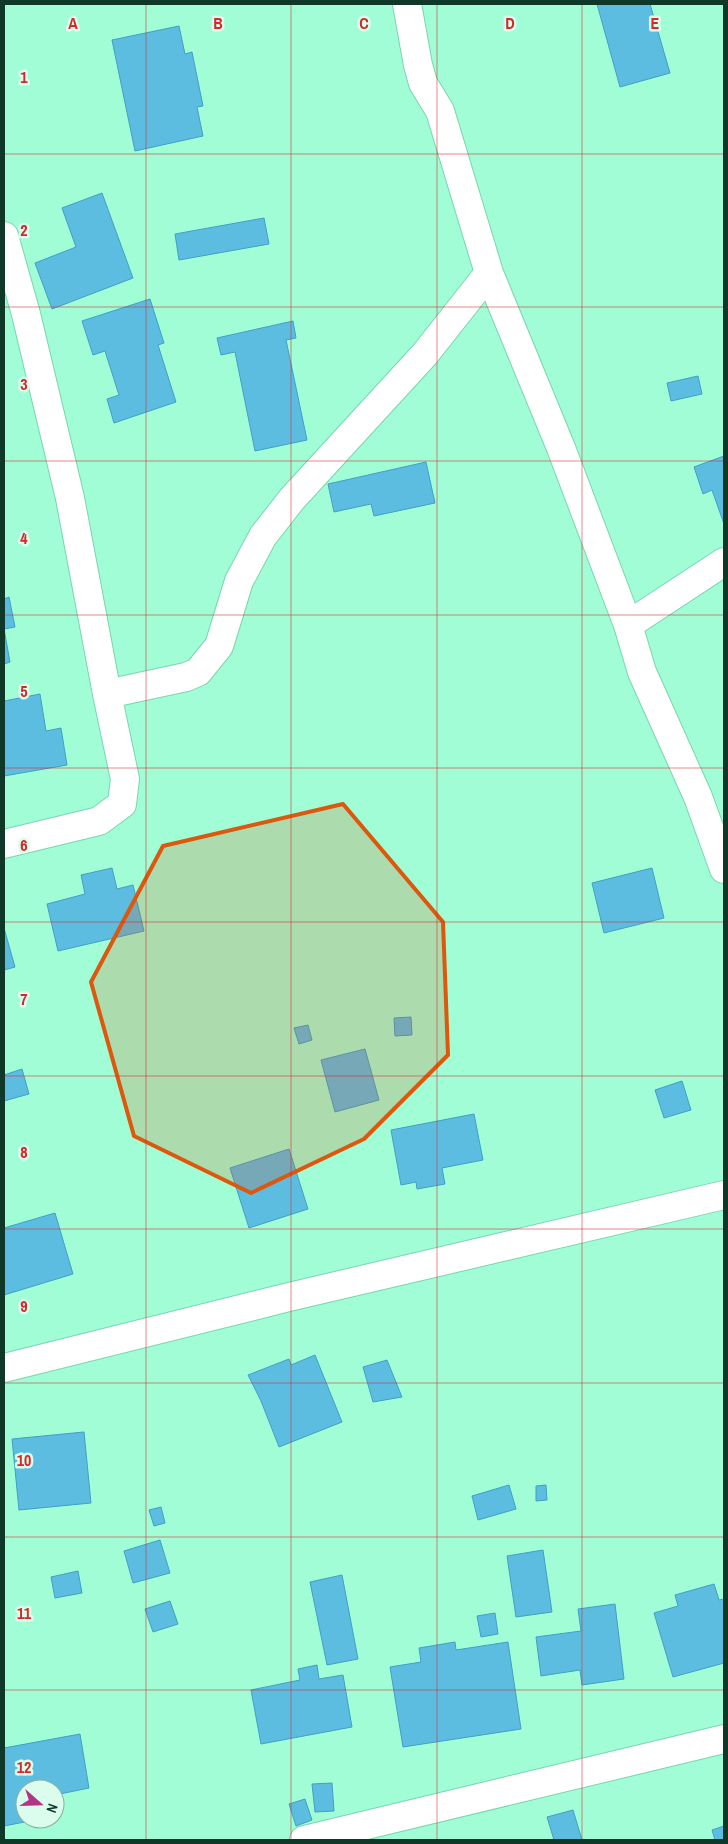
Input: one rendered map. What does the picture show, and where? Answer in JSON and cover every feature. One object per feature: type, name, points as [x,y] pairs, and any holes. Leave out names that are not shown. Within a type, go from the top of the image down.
[{"type":"street","points":[[407,4],[423,83],[440,111],[489,273],[562,448],[628,625],[642,672],[698,797],[724,869]]},
{"type":"street","points":[[4,236],[26,314],[70,498],[125,779],[122,804],[99,821],[4,844]]},
{"type":"street","points":[[107,694],[186,677],[198,672],[219,646],[240,581],[263,536],[292,499],[426,354],[489,273]]},
{"type":"street","points":[[628,625],[724,562]]},
{"type":"street","points":[[4,1368],[289,1297],[724,1195]]},
{"type":"street","points":[[304,1840],[724,1739]]},
{"type":"highlighted area","points":[[343,804],[443,922],[448,1055],[364,1139],[251,1193],[134,1136],[91,982],[163,846]]},
{"type":"building","points":[[597,4],[650,4],[670,73],[620,87]]},
{"type":"building","points":[[179,26],[185,54],[192,52],[203,106],[197,107],[203,136],[135,151],[112,40]]},
{"type":"building","points":[[102,193],[133,278],[52,309],[35,263],[76,247],[62,208]]},
{"type":"building","points":[[264,218],[269,244],[179,260],[175,234]]},
{"type":"building","points":[[150,299],[164,343],[158,345],[176,402],[114,423],[107,399],[119,395],[105,351],[93,355],[82,321]]},
{"type":"building","points":[[293,321],[296,338],[286,340],[307,440],[255,451],[235,352],[221,355],[217,338]]},
{"type":"building","points":[[698,376],[702,394],[671,401],[667,383]]},
{"type":"building","points":[[724,456],[724,524],[712,490],[703,494],[694,467]]},
{"type":"building","points":[[426,462],[435,503],[374,516],[371,504],[334,512],[328,484]]},
{"type":"building","points":[[9,597],[15,627],[4,629],[4,599]]},
{"type":"building","points":[[4,629],[10,662],[4,664]]},
{"type":"building","points":[[40,694],[46,731],[61,728],[67,765],[4,776],[4,701]]},
{"type":"building","points":[[112,868],[117,889],[133,885],[144,931],[58,951],[47,904],[85,894],[81,875]]},
{"type":"building","points":[[652,868],[664,918],[604,933],[592,883]]},
{"type":"building","points":[[4,928],[15,967],[4,970]]},
{"type":"building","points":[[411,1017],[412,1035],[395,1036],[394,1018]]},
{"type":"building","points":[[308,1025],[312,1040],[299,1044],[294,1028]]},
{"type":"building","points":[[365,1049],[379,1100],[335,1112],[321,1060]]},
{"type":"building","points":[[22,1069],[29,1094],[4,1101],[4,1075]]},
{"type":"building","points":[[682,1081],[691,1110],[664,1118],[655,1090]]},
{"type":"building","points":[[474,1114],[483,1160],[442,1168],[445,1184],[417,1189],[416,1182],[401,1185],[391,1130]]},
{"type":"building","points":[[289,1149],[308,1209],[249,1228],[230,1168]]},
{"type":"building","points":[[55,1213],[73,1274],[4,1295],[4,1228]]},
{"type":"building","points":[[315,1355],[342,1422],[279,1447],[261,1401],[248,1375],[289,1359],[291,1365]]},
{"type":"building","points":[[387,1360],[402,1397],[373,1402],[363,1367]]},
{"type":"building","points":[[84,1432],[91,1503],[19,1510],[12,1439]]},
{"type":"building","points":[[509,1485],[516,1509],[478,1520],[472,1496]]},
{"type":"building","points":[[546,1485],[547,1500],[536,1501],[536,1486]]},
{"type":"building","points":[[161,1507],[165,1523],[154,1526],[149,1510]]},
{"type":"building","points":[[160,1540],[170,1573],[133,1583],[124,1551]]},
{"type":"building","points":[[543,1550],[552,1612],[516,1617],[507,1556]]},
{"type":"building","points":[[78,1571],[82,1593],[55,1598],[51,1577]]},
{"type":"building","points":[[342,1575],[358,1659],[327,1665],[310,1582]]},
{"type":"building","points":[[714,1584],[719,1600],[724,1599],[724,1663],[673,1677],[654,1613],[678,1606],[675,1595]]},
{"type":"building","points":[[170,1601],[178,1624],[153,1632],[145,1609]]},
{"type":"building","points":[[615,1604],[624,1679],[582,1685],[580,1670],[541,1676],[536,1637],[581,1631],[578,1609]]},
{"type":"building","points":[[495,1613],[498,1634],[481,1637],[477,1616]]},
{"type":"building","points":[[455,1642],[456,1650],[508,1642],[521,1729],[403,1747],[390,1667],[421,1662],[419,1648]]},
{"type":"building","points":[[317,1665],[319,1679],[343,1675],[352,1727],[261,1744],[251,1690],[300,1680],[298,1669]]},
{"type":"building","points":[[80,1734],[89,1788],[65,1793],[65,1779],[15,1779],[15,1824],[4,1826],[4,1748]]},
{"type":"building","points":[[332,1783],[334,1811],[315,1812],[312,1784]]},
{"type":"building","points":[[305,1799],[312,1820],[296,1826],[289,1804]]},
{"type":"building","points":[[573,1810],[582,1840],[554,1840],[547,1817]]},
{"type":"building","points":[[724,1826],[724,1840],[715,1840],[712,1830]]}]
